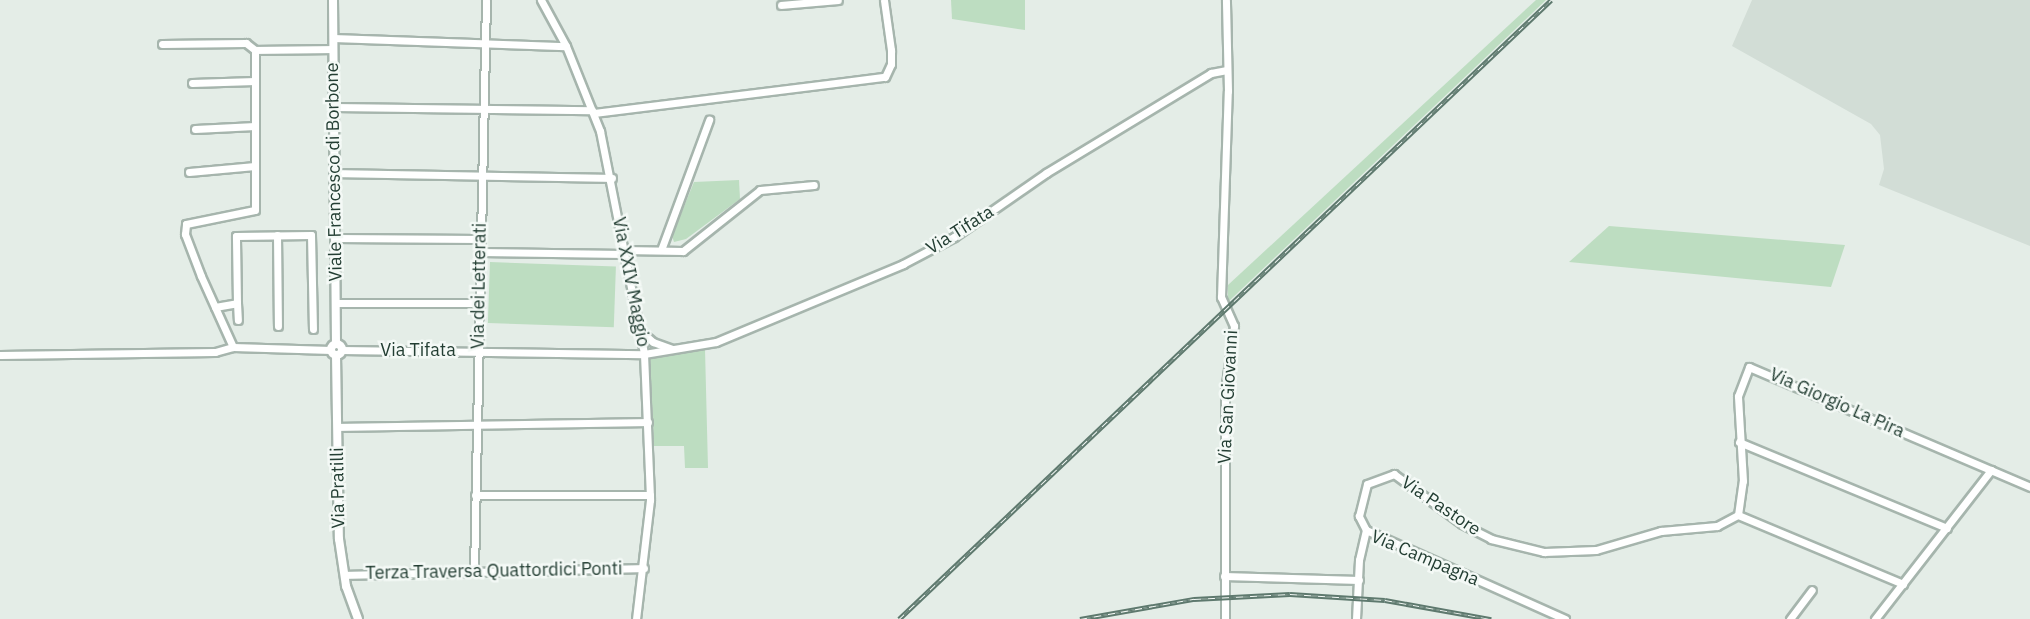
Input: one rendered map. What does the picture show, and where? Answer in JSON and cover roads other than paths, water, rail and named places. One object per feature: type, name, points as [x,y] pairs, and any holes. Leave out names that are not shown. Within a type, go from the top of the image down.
[{"type":"street","name":"Viale Francesco di Borbone","points":[[333,0],[336,350]]},
{"type":"street","name":"Via dei Letterati","points":[[474,572],[486,0]]},
{"type":"street","name":"Via XXIV Maggio","points":[[541,0],[566,46],[593,111],[612,178],[644,354],[650,495],[643,578],[636,619]]},
{"type":"street","points":[[781,5],[838,0]]},
{"type":"street","points":[[334,107],[593,111],[885,77],[891,64],[891,51],[884,0]]},
{"type":"street","name":"Via San Giovanni","points":[[1225,619],[1225,391],[1234,326],[1221,297],[1227,70],[1226,0]]},
{"type":"street","points":[[333,38],[484,45],[566,46]]},
{"type":"street","points":[[162,44],[246,43],[255,50],[333,49]]},
{"type":"street","points":[[233,347],[185,234],[186,224],[255,210],[255,50]]},
{"type":"street","name":"Via Tifata","points":[[0,355],[215,352],[233,347],[644,354],[716,342],[903,264],[954,237],[1046,173],[1211,74],[1227,70]]},
{"type":"street","points":[[192,83],[255,81]]},
{"type":"street","points":[[661,250],[709,120]]},
{"type":"street","points":[[195,129],[255,126]]},
{"type":"street","points":[[189,172],[255,166]]},
{"type":"street","points":[[334,173],[612,178]]},
{"type":"street","points":[[480,252],[683,251],[760,190],[814,185]]},
{"type":"street","points":[[277,235],[278,326]]},
{"type":"street","points":[[238,320],[236,236],[311,235],[313,328]]},
{"type":"street","points":[[335,238],[480,239]]},
{"type":"street","points":[[215,307],[237,303]]},
{"type":"street","points":[[336,303],[479,303]]},
{"type":"street","points":[[638,329],[652,342],[674,349]]},
{"type":"street","name":"Via Pratilli","points":[[336,350],[339,540],[344,575],[358,619]]},
{"type":"street","name":"Via Giorgio La Pira","points":[[1738,515],[1743,481],[1738,396],[1749,367],[2030,487]]},
{"type":"street","points":[[337,428],[648,422]]},
{"type":"street","points":[[1739,442],[1947,528]]},
{"type":"street","points":[[1875,619],[1990,470]]},
{"type":"street","name":"Via Pastore","points":[[1366,530],[1359,516],[1367,484],[1394,474],[1462,524],[1491,539],[1544,552],[1596,550],[1661,531],[1717,526],[1738,515]]},
{"type":"street","points":[[475,495],[650,495]]},
{"type":"street","points":[[1738,515],[1904,584]]},
{"type":"street","name":"Via Campagna","points":[[1356,619],[1366,530],[1565,619]]},
{"type":"street","name":"Terza Traversa Quattordici Ponti","points":[[344,575],[644,568]]},
{"type":"street","points":[[1224,576],[1359,579]]},
{"type":"street","points":[[1790,619],[1812,590]]},
{"type":"railway","points":[[899,619],[1551,0]]},
{"type":"railway","points":[[1080,619],[1194,599],[1290,594],[1385,600],[1491,619]]}]
